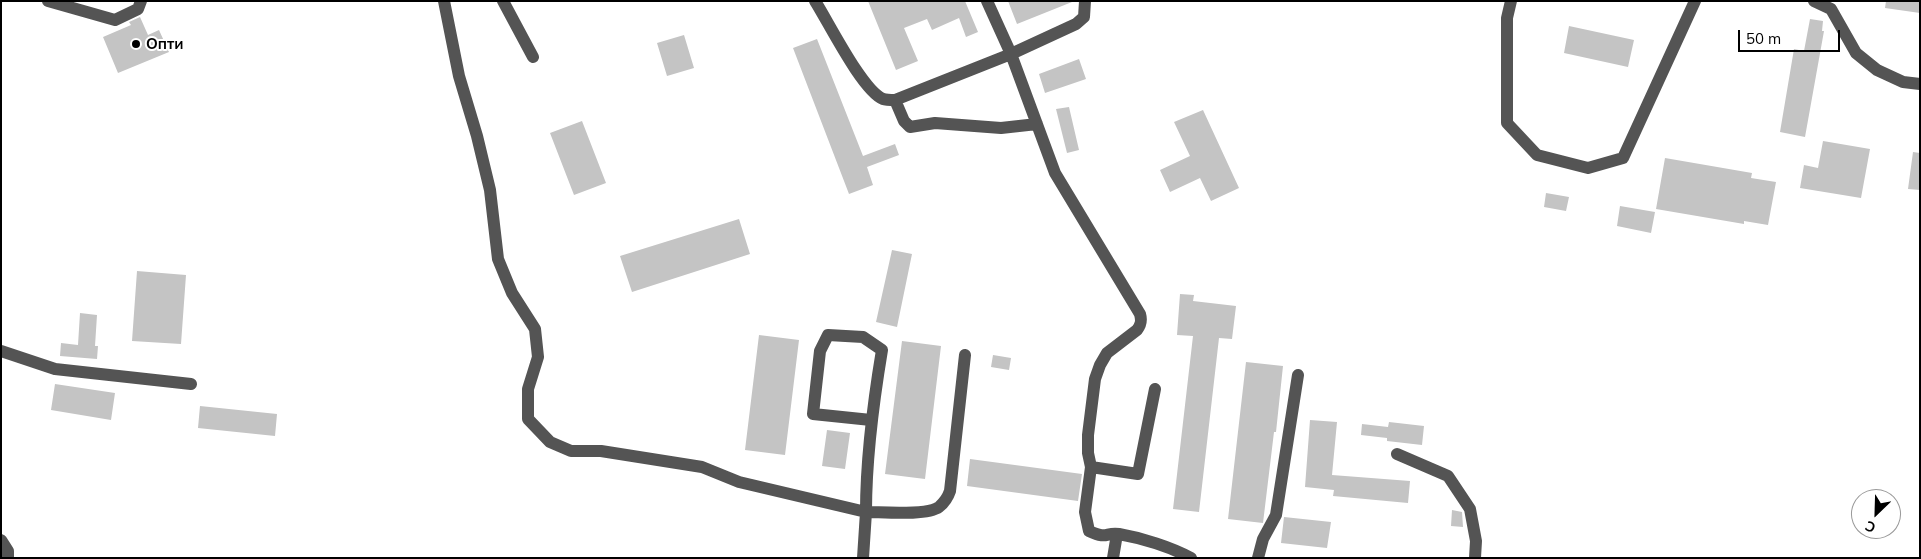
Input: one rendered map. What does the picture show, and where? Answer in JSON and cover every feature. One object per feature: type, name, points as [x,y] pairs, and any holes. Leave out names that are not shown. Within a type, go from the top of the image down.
[{"type":"lane","points":[[48,1],[115,20],[138,9],[141,1]]},
{"type":"lane","points":[[444,1],[459,76],[478,136],[490,190],[498,259],[512,293],[535,329],[538,357],[528,389],[528,418],[550,442],[571,451],[601,451],[702,468],[740,482],[866,512],[928,512],[938,508],[946,500],[950,491],[965,355]]},
{"type":"lane","points":[[503,1],[533,57]]},
{"type":"lane","points":[[815,1],[850,61],[866,84],[884,100],[895,100],[1011,54],[1076,24],[1084,17],[1085,1]]},
{"type":"lane","points":[[986,1],[1011,54],[1055,173],[1140,314],[1140,326],[1107,353],[1098,372],[1088,435],[1088,453],[1092,467],[1085,512],[1089,531],[1101,537],[1117,534],[1177,550],[1191,558]]},
{"type":"lane","points":[[1511,1],[1507,18],[1507,123],[1537,155],[1588,168],[1623,158],[1695,1]]},
{"type":"lane","points":[[1814,1],[1831,9],[1856,53],[1877,70],[1903,82],[1920,84]]},
{"type":"lane","points":[[895,100],[904,121],[910,126],[935,123],[1001,128],[1037,124]]},
{"type":"lane","points":[[863,558],[866,478],[871,420],[882,350],[863,337],[828,335],[820,351],[813,414],[871,420]]},
{"type":"lane","points":[[1,351],[55,369],[191,384]]},
{"type":"lane","points":[[1258,558],[1264,539],[1276,514],[1298,375]]},
{"type":"lane","points":[[1092,467],[1138,474],[1155,389]]},
{"type":"lane","points":[[1397,454],[1448,476],[1470,509],[1476,541],[1475,558]]},
{"type":"lane","points":[[1113,558],[1117,534]]},
{"type":"lane","points":[[1,540],[8,551],[8,558]]},
{"type":"building","points":[[868,1],[965,1],[978,32],[966,37],[959,18],[932,30],[927,19],[904,28],[918,61],[896,70]]},
{"type":"building","points":[[1008,1],[1072,1],[1072,2],[1017,24]]},
{"type":"building","points":[[1886,1],[1920,1],[1920,13],[1885,8]]},
{"type":"building","name":"Опти","points":[[140,17],[148,35],[159,30],[169,52],[118,73],[103,37],[131,25],[129,22]]},
{"type":"building","points":[[1810,19],[1823,21],[1822,31],[1824,31],[1805,137],[1780,132],[1794,49],[1804,51]]},
{"type":"building","points":[[1569,26],[1634,40],[1628,67],[1564,53]]},
{"type":"building","points":[[684,35],[694,68],[667,76],[657,43]]},
{"type":"building","points":[[817,39],[863,156],[895,144],[899,155],[867,167],[873,185],[849,194],[793,48]]},
{"type":"building","points":[[1079,59],[1086,79],[1045,93],[1039,74]]},
{"type":"building","points":[[1069,107],[1079,150],[1067,153],[1056,109]]},
{"type":"building","points":[[1203,110],[1239,188],[1211,201],[1200,178],[1170,192],[1160,170],[1190,156],[1174,122]]},
{"type":"building","points":[[582,121],[606,183],[574,195],[550,133]]},
{"type":"building","points":[[1823,141],[1870,149],[1861,198],[1800,188],[1804,165],[1818,168]]},
{"type":"building","points":[[1913,152],[1920,153],[1920,190],[1908,189]]},
{"type":"building","points":[[1665,158],[1752,173],[1751,178],[1776,182],[1768,225],[1744,221],[1744,224],[1656,209]]},
{"type":"building","points":[[1546,193],[1569,197],[1566,211],[1544,207]]},
{"type":"building","points":[[1620,206],[1655,212],[1651,233],[1617,226]]},
{"type":"building","points":[[739,219],[750,254],[632,292],[620,256]]},
{"type":"building","points":[[892,250],[912,254],[897,327],[876,322]]},
{"type":"building","points":[[137,271],[186,275],[181,344],[132,341]]},
{"type":"building","points":[[1180,294],[1194,295],[1193,301],[1236,306],[1232,339],[1219,338],[1199,512],[1173,509],[1193,336],[1177,335]]},
{"type":"building","points":[[80,313],[97,315],[95,346],[98,346],[97,359],[60,356],[61,343],[78,345]]},
{"type":"building","points":[[759,335],[799,340],[785,455],[745,450]]},
{"type":"building","points":[[902,341],[941,346],[925,479],[885,474]]},
{"type":"building","points":[[993,355],[1011,358],[1009,370],[991,367]]},
{"type":"building","points":[[1246,362],[1283,366],[1263,523],[1228,519]]},
{"type":"building","points":[[55,384],[115,393],[111,420],[51,410]]},
{"type":"building","points":[[200,406],[277,414],[275,436],[198,428]]},
{"type":"building","points":[[1310,420],[1337,422],[1332,475],[1410,481],[1408,503],[1333,496],[1334,490],[1305,487]]},
{"type":"building","points":[[1389,422],[1424,426],[1422,445],[1387,441],[1387,438],[1361,435],[1362,424],[1388,427]]},
{"type":"building","points":[[827,430],[850,433],[845,469],[822,466]]},
{"type":"building","points":[[970,459],[1082,474],[1078,501],[967,486]]},
{"type":"building","points":[[1452,510],[1462,512],[1463,527],[1451,526]]},
{"type":"building","points":[[1284,517],[1331,522],[1327,548],[1281,543]]},
{"type":"place","name":"Опти","points":[[136,44]]}]
